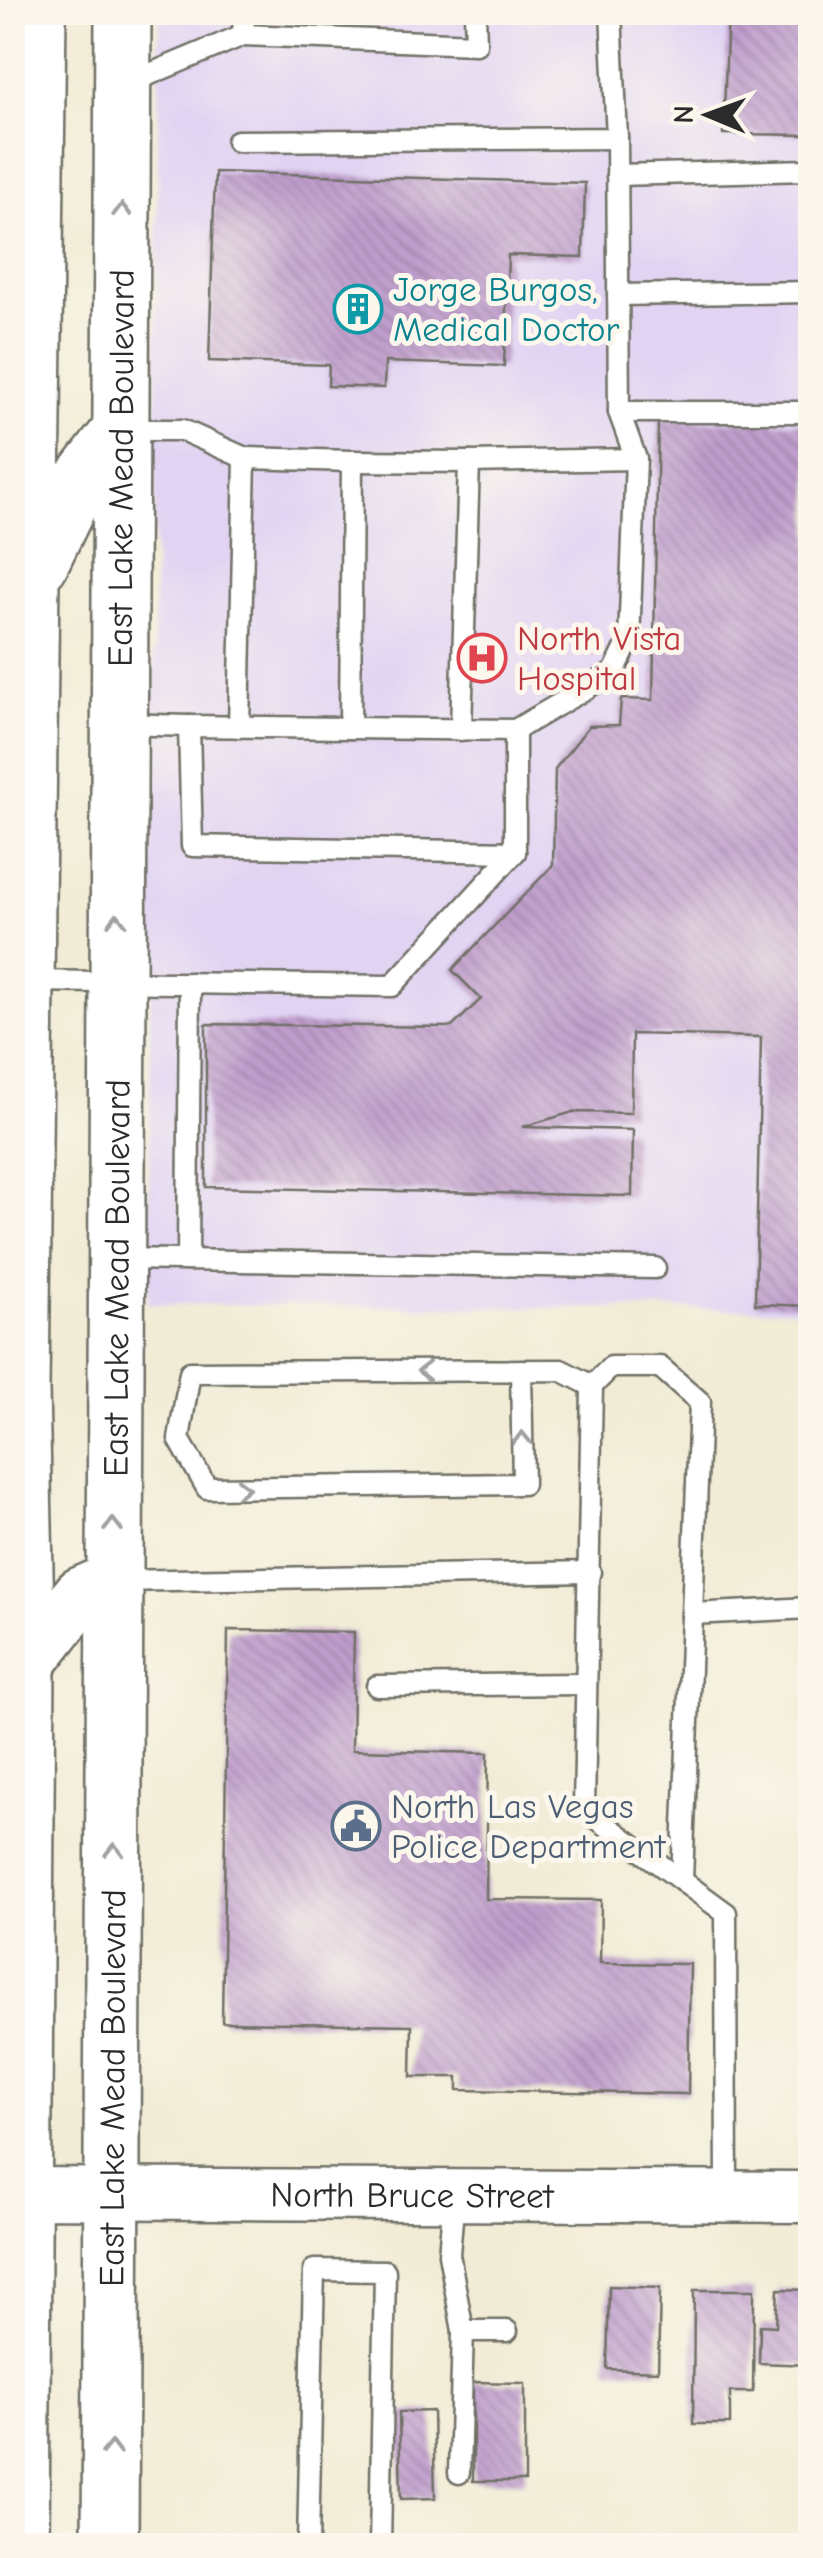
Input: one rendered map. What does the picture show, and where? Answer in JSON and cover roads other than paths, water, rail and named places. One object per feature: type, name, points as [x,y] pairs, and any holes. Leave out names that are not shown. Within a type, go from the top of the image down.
[{"type":"main road","points":[[18,2534],[17,1389],[23,370],[25,156],[38,12]]},
{"type":"main road","name":"East Lake Mead Boulevard","points":[[110,2546],[123,12]]},
{"type":"main road","points":[[22,583],[77,487],[120,430]]},
{"type":"main road","points":[[20,1663],[81,1595],[113,1581]]},
{"type":"street","name":"North Bruce Street","points":[[19,2193],[810,2196]]},
{"type":"lane","points":[[242,35],[244,12]]},
{"type":"lane","points":[[122,86],[242,35],[476,44],[475,12]]},
{"type":"lane","points":[[118,724],[514,730],[580,696],[614,672],[628,641],[636,459],[619,412],[618,175],[611,12]]},
{"type":"lane","points":[[237,141],[617,138]]},
{"type":"lane","points":[[618,175],[810,170]]},
{"type":"lane","points":[[618,295],[810,292]]},
{"type":"lane","points":[[619,412],[810,412]]},
{"type":"lane","points":[[120,430],[182,430],[245,458],[469,462],[636,459]]},
{"type":"lane","points":[[239,727],[245,458]]},
{"type":"lane","points":[[350,728],[352,461]]},
{"type":"lane","points":[[461,730],[469,462]]},
{"type":"lane","points":[[189,726],[192,846],[515,852]]},
{"type":"lane","points":[[22,1009],[116,982],[392,986],[515,852],[514,730]]},
{"type":"lane","points":[[188,1260],[190,983]]},
{"type":"lane","points":[[114,1258],[655,1268]]},
{"type":"lane","points":[[682,1881],[700,1402],[660,1367],[611,1367],[592,1386],[584,1810],[726,1913],[726,2196]]},
{"type":"lane","points":[[522,1370],[523,1484],[206,1488],[180,1439],[190,1372],[522,1370],[561,1370],[592,1386]]},
{"type":"lane","points":[[113,1581],[590,1572]]},
{"type":"lane","points":[[692,1614],[810,1608]]},
{"type":"lane","points":[[377,1686],[586,1684]]},
{"type":"lane","points":[[454,2195],[449,2254],[463,2330],[459,2473]]},
{"type":"lane","points":[[308,2546],[314,2270],[385,2271],[380,2546]]},
{"type":"lane","points":[[463,2330],[507,2331]]},
{"type":"place","name":"Jorge Burgos, Medical Doctor","points":[[358,309]]},
{"type":"place","name":"North Vista Hospital","points":[[482,658]]},
{"type":"place","name":"North Las Vegas Police Department","points":[[356,1826]]}]
